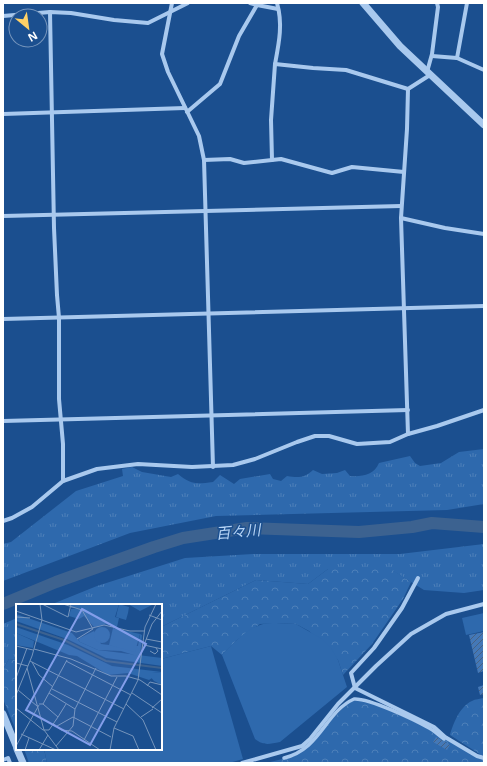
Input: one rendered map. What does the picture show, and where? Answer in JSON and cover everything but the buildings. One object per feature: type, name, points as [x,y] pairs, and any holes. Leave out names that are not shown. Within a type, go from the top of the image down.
[{"type":"street","points":[[172,3],[162,54],[168,72],[199,136],[204,160],[213,467]]},
{"type":"street","points":[[3,16],[50,12],[71,13],[114,20],[148,22],[170,13],[188,3]]},
{"type":"street","points":[[250,3],[257,6],[278,9]]},
{"type":"street","points":[[272,160],[271,120],[274,64],[280,37],[281,24],[276,3]]},
{"type":"street","points":[[363,3],[384,29],[484,125]]},
{"type":"street","points":[[408,89],[429,73],[438,7],[437,3]]},
{"type":"street","points":[[457,58],[467,3]]},
{"type":"street","points":[[3,114],[186,110],[220,84],[239,36],[257,6]]},
{"type":"street","points":[[50,12],[54,214],[59,318],[59,399],[64,444],[63,481]]},
{"type":"street","points":[[432,56],[457,58],[484,70]]},
{"type":"street","points":[[274,64],[346,70],[408,89]]},
{"type":"street","points":[[408,89],[407,129],[401,206],[408,434]]},
{"type":"street","points":[[204,160],[230,159],[244,163],[281,160],[332,173],[352,167],[404,172]]},
{"type":"street","points":[[3,216],[401,206]]},
{"type":"street","points":[[401,218],[445,228],[484,234]]},
{"type":"street","points":[[3,319],[484,306]]},
{"type":"street","points":[[3,421],[408,410]]},
{"type":"street","points":[[3,521],[12,518],[32,507],[63,481],[97,469],[138,464],[192,467],[233,465],[255,459],[315,436],[329,436],[357,444],[390,442],[408,434],[484,410]]},
{"type":"street","points":[[354,688],[351,673],[374,648],[402,608],[418,578]]},
{"type":"street","points":[[242,763],[302,746],[310,739],[338,704],[410,634],[446,614],[484,604]]},
{"type":"street","points":[[354,688],[434,727],[446,737],[477,756],[484,758]]},
{"type":"street","points":[[284,758],[295,756],[307,747],[341,708],[354,699],[362,699],[376,703],[426,726],[444,739]]},
{"type":"street","points":[[3,714],[16,746]]},
{"type":"street","points":[[17,750],[23,763]]},
{"type":"street","points":[[3,760],[8,758],[10,763]]},
{"type":"green space","points":[[484,449],[484,504],[447,510],[216,516],[130,533],[3,581],[3,544],[11,542],[76,491],[123,476],[122,469],[132,467],[142,472],[171,477],[178,474],[194,483],[213,482],[220,475],[234,484],[240,479],[270,474],[273,479],[281,481],[287,476],[301,477],[307,475],[313,470],[322,474],[337,473],[345,470],[350,476],[359,476],[371,473],[379,463],[410,456],[415,463],[420,466],[441,463],[459,452]]},
{"type":"green space","points":[[484,544],[484,590],[464,593],[424,590],[390,569],[328,569],[308,584],[256,580],[162,627],[162,604],[52,604],[97,586],[185,558],[253,554],[400,554]]},
{"type":"green space","points":[[328,569],[391,569],[411,582],[403,599],[372,644],[343,675],[338,660],[309,631],[296,624],[260,624],[237,640],[222,655],[211,646],[162,659],[162,627],[256,580],[308,584]]},
{"type":"green space","points":[[484,613],[484,631],[466,635],[462,618]]},
{"type":"green space","points":[[16,618],[16,660],[9,659],[3,669],[3,624]]},
{"type":"green space","points":[[262,624],[296,624],[322,639],[331,648],[338,660],[347,687],[280,742],[267,744],[261,743],[255,739],[222,655],[249,630]]},
{"type":"green space","points":[[211,646],[243,759],[229,763],[47,763],[44,750],[162,750],[162,659]]},
{"type":"green space","points":[[9,659],[16,660],[16,731],[3,699],[3,669]]},
{"type":"green space","points":[[484,698],[484,755],[481,755],[450,735],[455,721],[464,707],[473,700]]},
{"type":"green space","points":[[351,700],[368,701],[422,725],[484,759],[484,763],[266,763],[295,756]]},
{"type":"green space","points":[[24,750],[44,750],[47,763],[29,763]]},
{"type":"waterway","name":"百々川","points":[[3,604],[56,582],[183,538],[247,528],[359,532],[412,527],[432,523],[484,527]]}]
